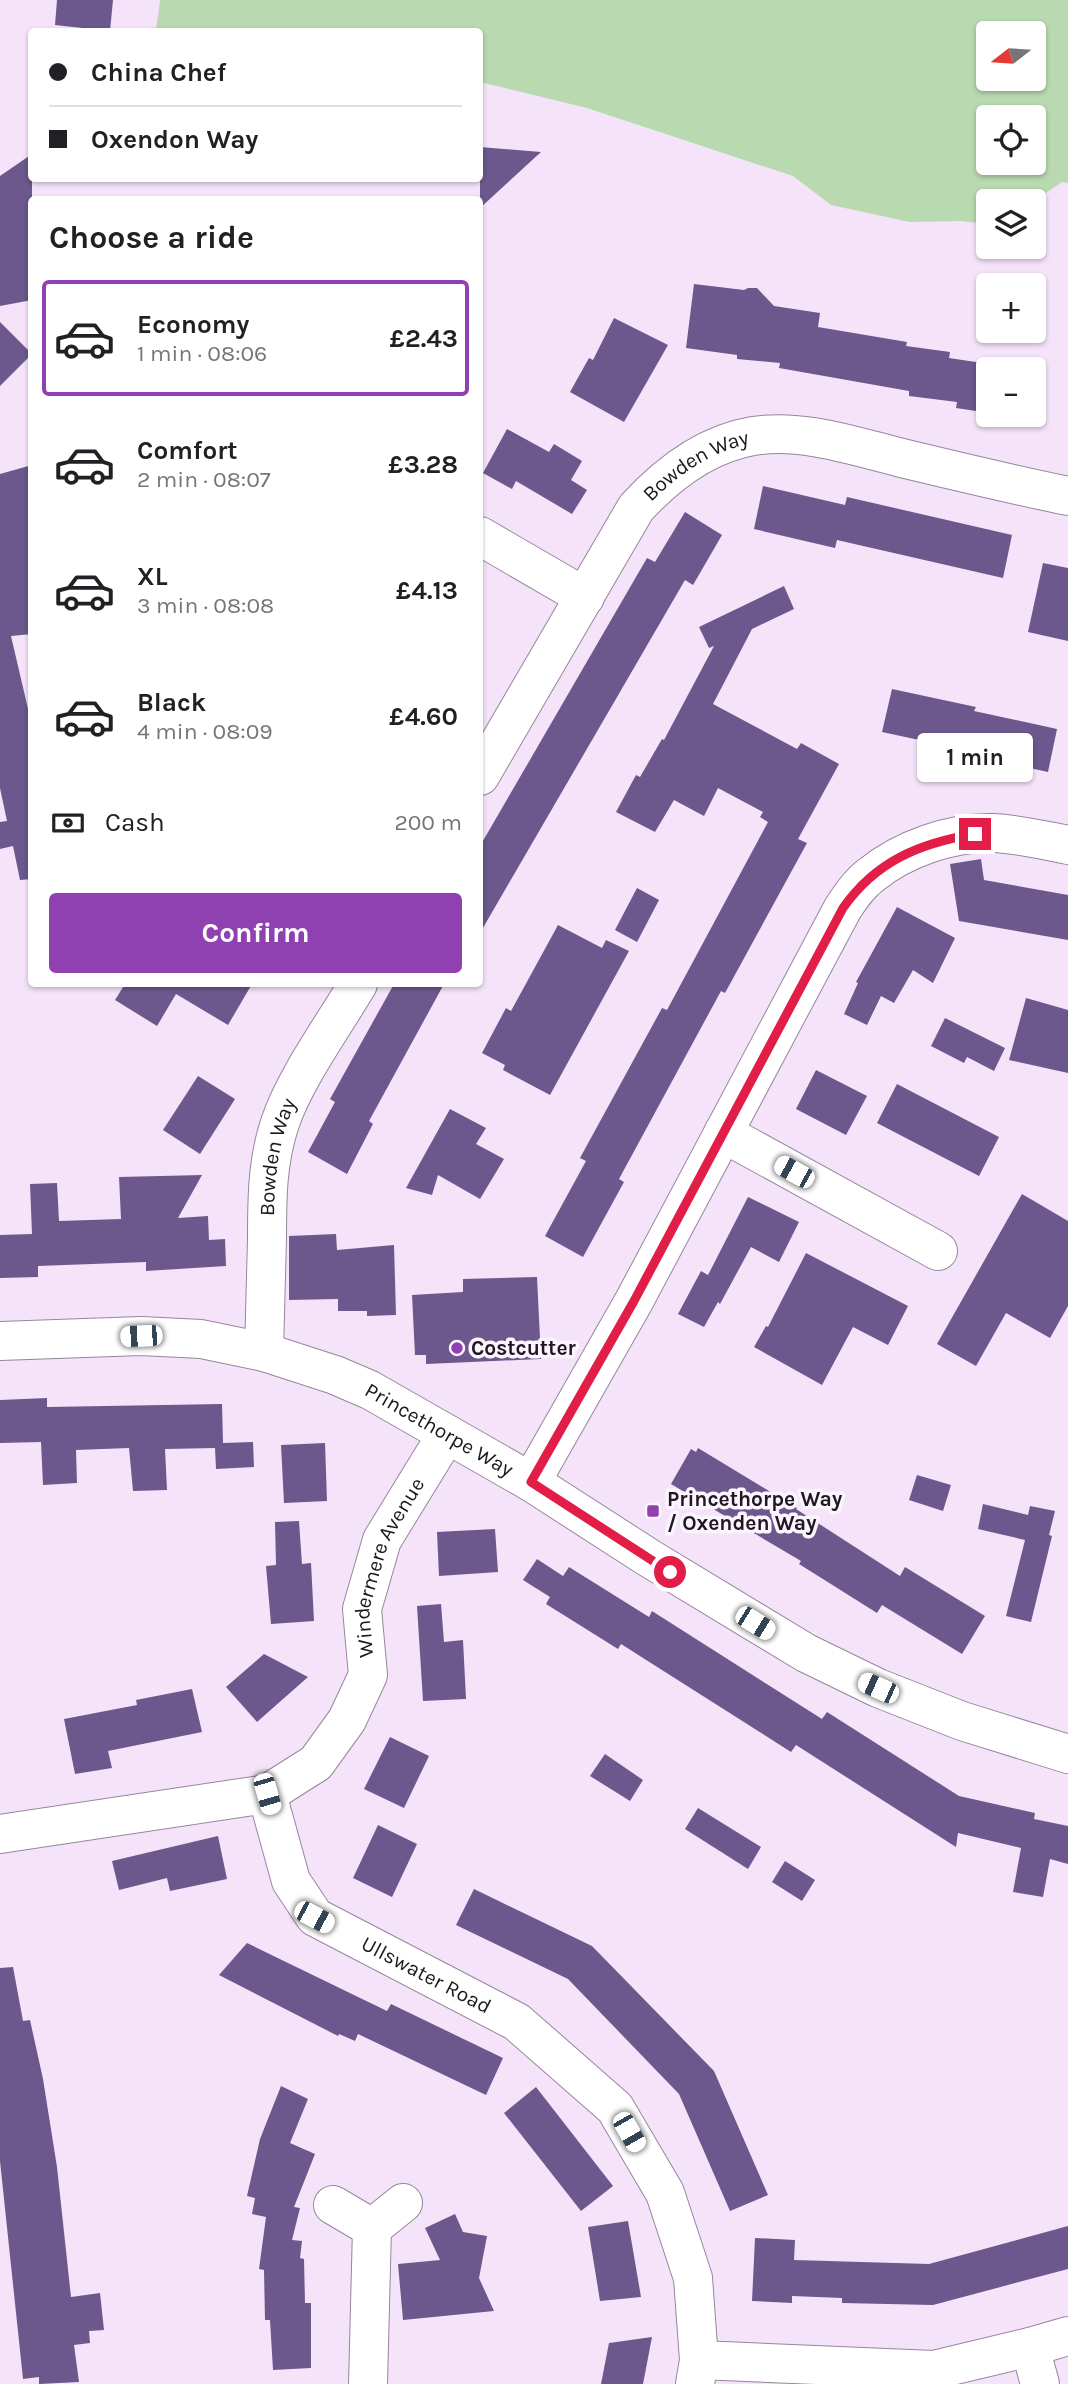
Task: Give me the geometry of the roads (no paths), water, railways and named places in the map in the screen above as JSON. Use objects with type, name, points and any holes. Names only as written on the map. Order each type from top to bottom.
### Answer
[{"type":"street","name":"Bowden Way","points":[[483,771],[636,508],[653,489],[701,454],[753,436],[782,434],[815,437],[1068,496]]},
{"type":"street","points":[[483,538],[585,597]]},
{"type":"street","points":[[531,1482],[634,1301],[843,908],[857,888],[870,875],[894,860],[932,843],[975,834],[1018,836],[1068,845]]},
{"type":"street","name":"Bowden Way","points":[[264,1352],[269,1169],[277,1133],[296,1089],[356,987]]},
{"type":"street","points":[[723,1133],[938,1251]]},
{"type":"street","name":"Princethorpe Way","points":[[0,1341],[170,1337],[233,1344],[335,1375],[370,1390],[531,1482],[649,1559],[777,1637],[839,1670],[962,1721],[1068,1754]]},
{"type":"street","name":"Windermere Avenue","points":[[267,1794],[316,1763],[347,1720],[368,1675],[362,1609],[382,1539],[447,1434]]},
{"type":"street","points":[[0,1834],[267,1794]]},
{"type":"street","name":"Ullswater Road","points":[[267,1794],[291,1881],[314,1917],[517,2022],[615,2108],[665,2193],[694,2278],[697,2372]]},
{"type":"street","points":[[368,2384],[372,2228],[403,2203]]},
{"type":"street","points":[[333,2205],[372,2228]]},
{"type":"street","points":[[697,2372],[934,2370],[1068,2336]]},
{"type":"street","points":[[1030,2347],[1040,2384]]},
{"type":"place","name":"Costcutter","points":[[457,1348]]},
{"type":"place","name":"Princethorpe Way / Oxenden Way","points":[[653,1511]]}]
